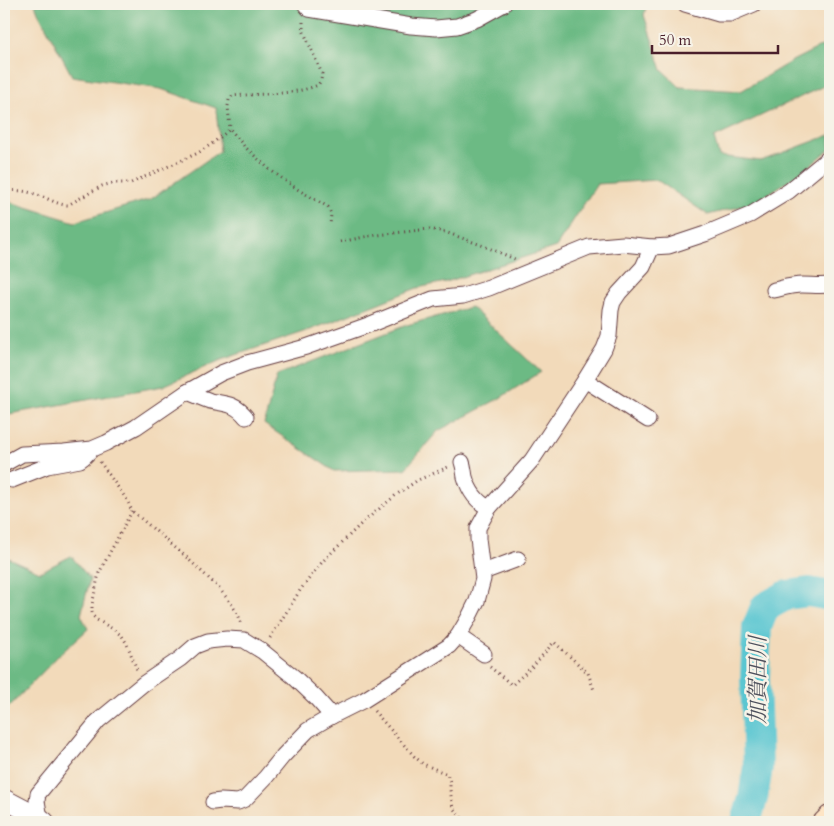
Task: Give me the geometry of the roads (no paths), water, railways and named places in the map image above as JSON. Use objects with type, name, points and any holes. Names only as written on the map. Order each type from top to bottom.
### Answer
[{"type":"main road","points":[[824,822],[830,816]]},
{"type":"street","points":[[307,6],[411,26],[436,28],[457,26],[477,19],[504,4]]},
{"type":"street","points":[[685,4],[719,14],[730,14],[754,4]]},
{"type":"street","points":[[4,464],[22,454],[92,449],[136,427],[187,392],[221,373],[246,363],[306,347],[433,299],[464,296],[489,288],[589,247],[623,244],[652,247],[669,246],[705,234],[743,219],[789,191],[829,161]]},
{"type":"street","points":[[213,802],[238,802],[245,799],[308,730],[364,700],[449,646],[458,636],[477,601],[483,579],[478,528],[489,508],[532,460],[585,380],[604,349],[609,336],[611,310],[619,292],[643,267],[652,247]]},
{"type":"street","points":[[774,290],[791,286],[830,285]]},
{"type":"street","points":[[585,380],[648,420]]},
{"type":"street","points":[[187,392],[210,401],[228,404],[242,412],[246,417]]},
{"type":"street","points":[[12,480],[47,466],[80,460],[92,449]]},
{"type":"street","points":[[462,462],[465,477],[474,497],[482,505],[489,508]]},
{"type":"street","points":[[483,572],[518,559]]},
{"type":"street","points":[[458,636],[483,654]]},
{"type":"street","points":[[39,821],[38,794],[98,721],[195,646],[208,640],[244,640],[262,651],[294,677],[332,716]]},
{"type":"street","points":[[4,799],[39,821]]},
{"type":"waterway","name":"加賀田川","points":[[746,822],[753,798],[758,767],[755,678],[757,627],[765,607],[787,595],[809,592],[830,596]]}]
